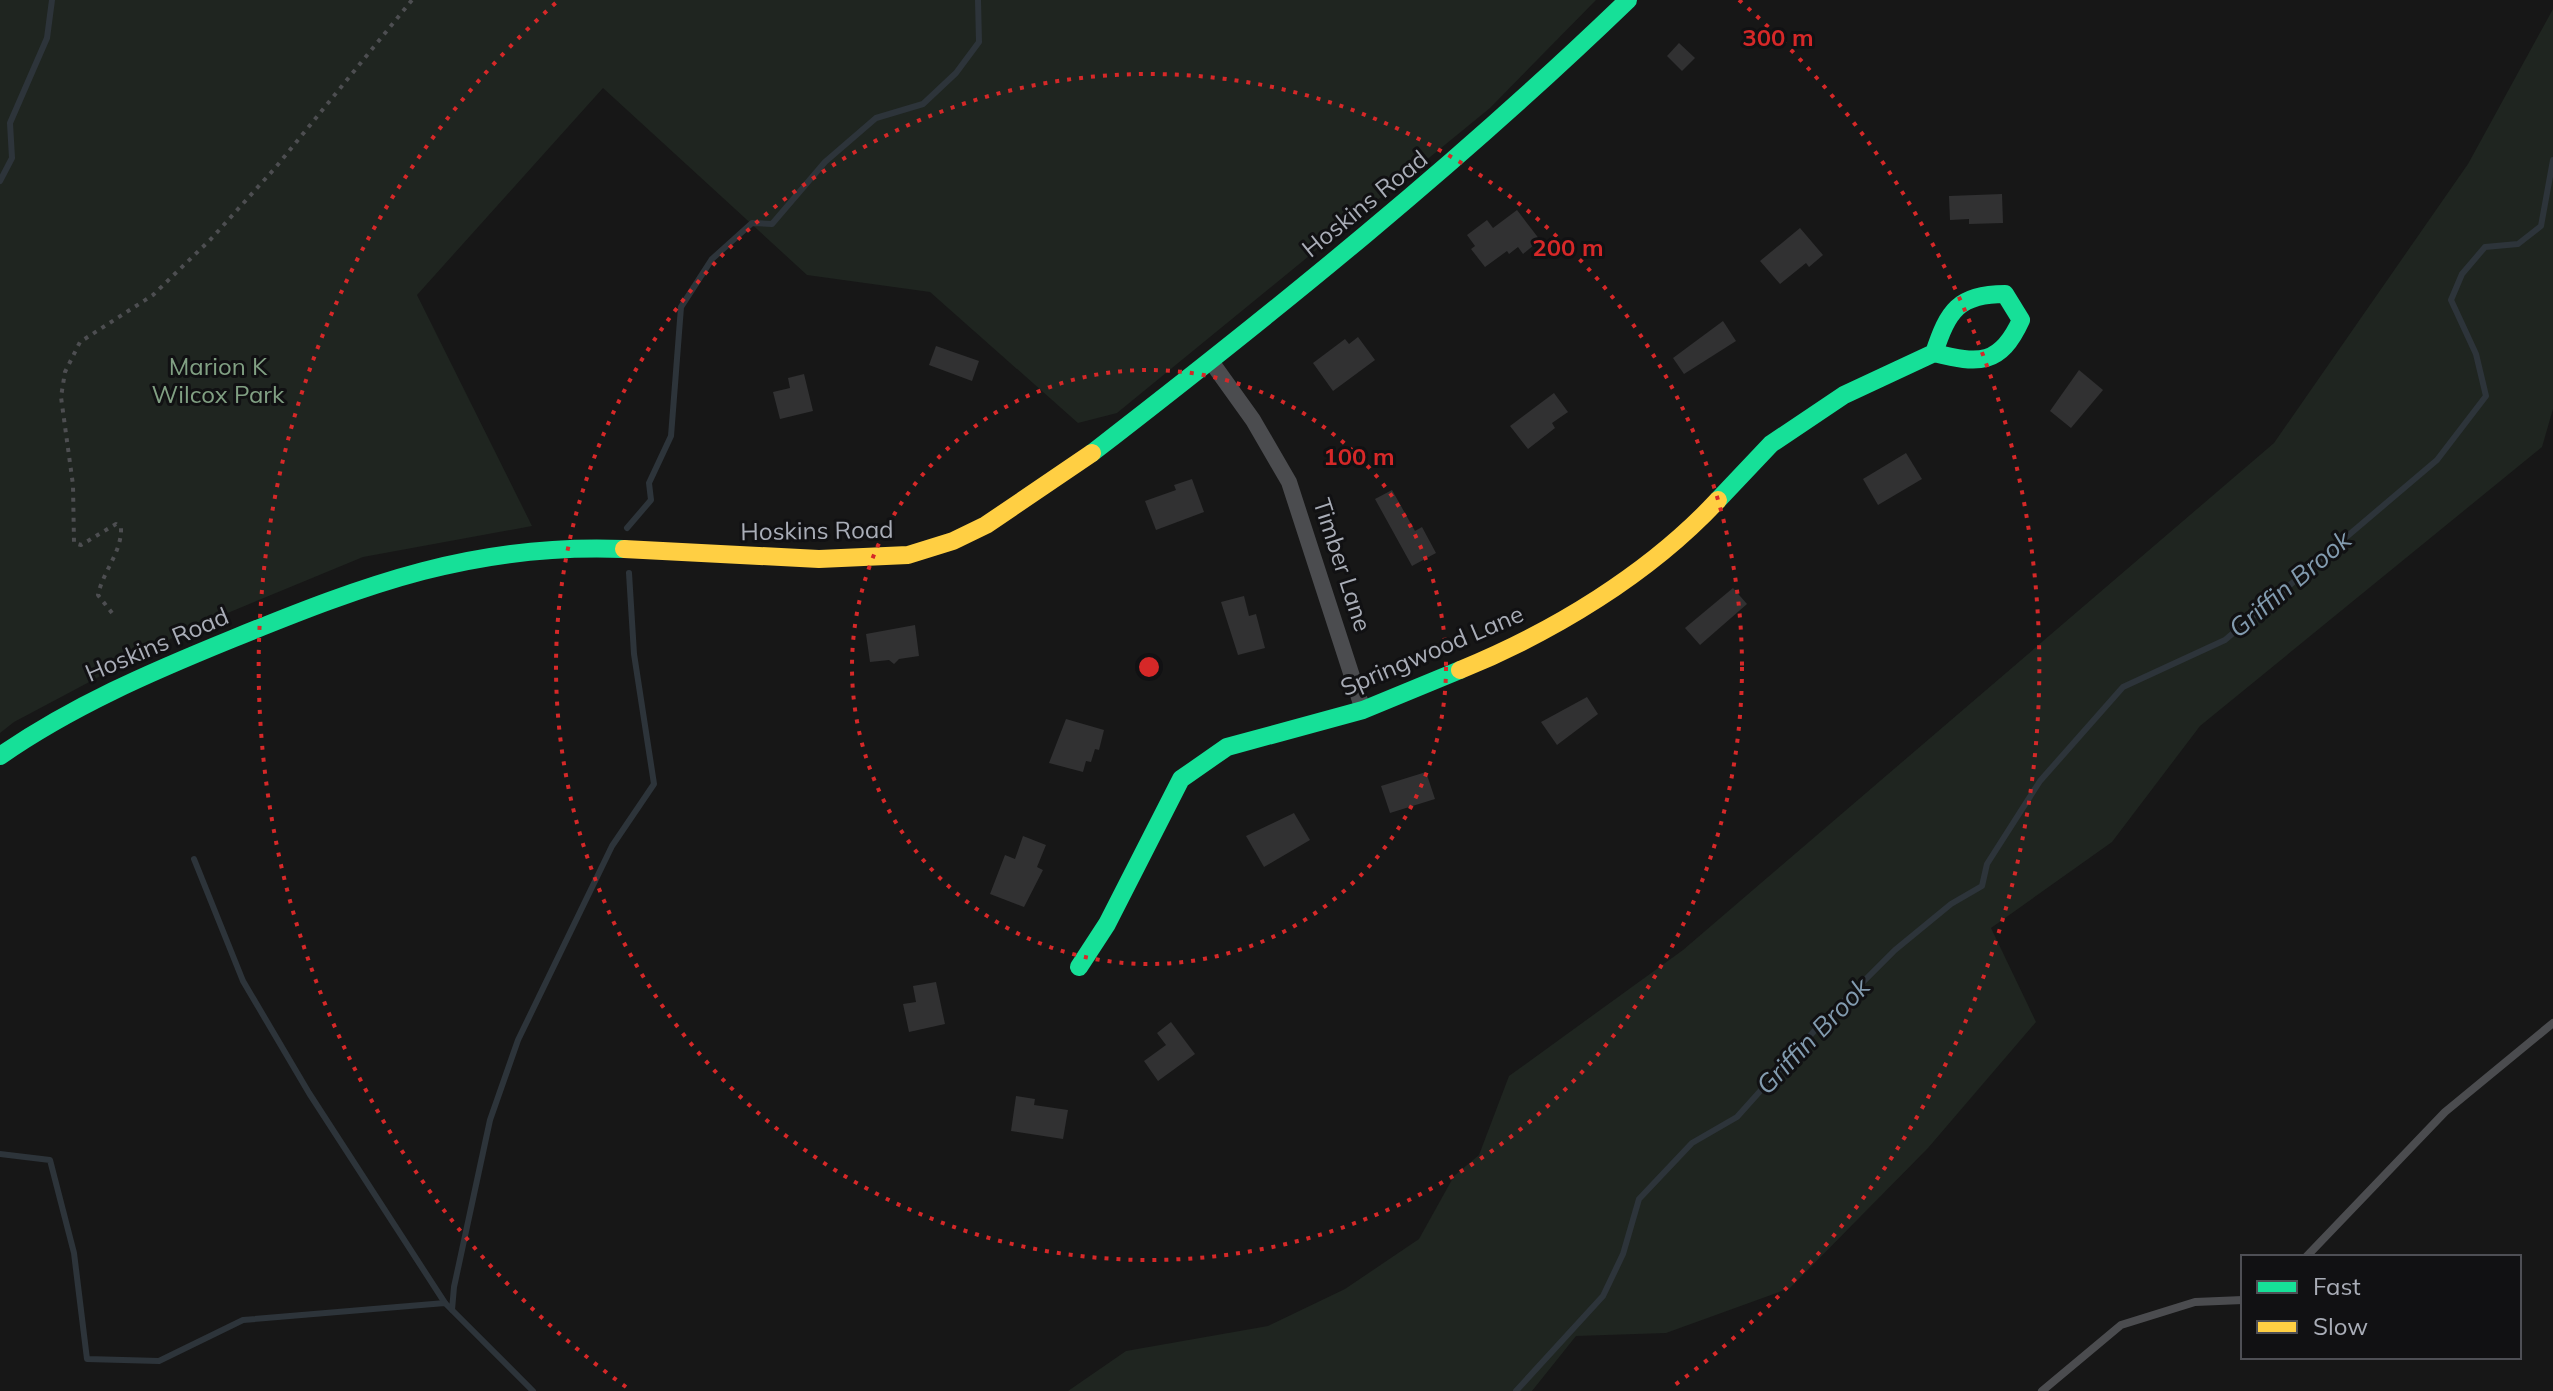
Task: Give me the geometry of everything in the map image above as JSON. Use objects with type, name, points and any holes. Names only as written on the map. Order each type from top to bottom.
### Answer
[{"type":"street","name":"Hoskins Road","points":[[0,756],[74,707],[331,598],[425,565],[505,551],[583,548],[778,559],[877,560],[924,551],[971,531],[1024,500],[1210,360],[1481,140],[1628,0]]},
{"type":"street","points":[[2005,294],[2014,304],[2021,320],[2004,352],[1984,362],[1934,353],[1956,305],[1969,296],[2005,294]]},
{"type":"street","name":"Springwood Lane","points":[[1079,967],[1107,924],[1181,779],[1227,747],[1363,710],[1517,647],[1633,573],[1704,515],[1771,444],[1844,395],[1934,353]]},
{"type":"street","name":"Timber Lane","points":[[1210,360],[1253,420],[1289,482],[1363,710]]},
{"type":"lane","points":[[2308,1255],[2445,1112],[2553,1023]]},
{"type":"lane","points":[[2042,1391],[2121,1325],[2195,1302],[2241,1300]]},
{"type":"path","points":[[112,613],[98,595],[101,582],[119,547],[121,528],[116,524],[81,545],[74,543],[71,529],[73,485],[61,397],[65,372],[80,342],[153,295],[211,239],[276,167],[412,0]]},
{"type":"green space","name":"Marion K Wilcox Park","points":[[0,0],[1596,0],[1490,108],[1117,413],[1078,423],[930,292],[807,275],[603,88],[417,295],[532,526],[363,557],[189,629],[14,722],[0,733]]},
{"type":"green space","points":[[2553,9],[2553,409],[2542,447],[2200,726],[2112,842],[1991,928],[2036,1022],[1928,1148],[1790,1288],[1666,1333],[1576,1336],[1532,1391],[1068,1391],[1126,1351],[1268,1326],[1345,1289],[1419,1239],[1454,1176],[1479,1155],[1509,1076],[1683,950],[2274,443],[2468,164]]},
{"type":"building","points":[[1679,43],[1695,58],[1682,71],[1667,56]]},
{"type":"building","points":[[2002,194],[2003,223],[1969,224],[1969,219],[1950,220],[1949,196]]},
{"type":"building","points":[[1517,210],[1540,240],[1523,254],[1518,247],[1485,267],[1471,249],[1475,246],[1467,235],[1487,220],[1493,228]]},
{"type":"building","points":[[1800,228],[1823,255],[1809,267],[1806,263],[1780,284],[1760,261]]},
{"type":"building","points":[[1723,321],[1736,341],[1684,374],[1673,358]]},
{"type":"building","points":[[1358,337],[1375,360],[1333,391],[1313,363],[1345,339],[1349,344]]},
{"type":"building","points":[[936,346],[979,361],[972,381],[929,365]]},
{"type":"building","points":[[2079,370],[2103,390],[2071,428],[2050,411]]},
{"type":"building","points":[[804,374],[813,411],[780,419],[773,392],[790,388],[788,378]]},
{"type":"building","points":[[1554,393],[1568,412],[1552,423],[1555,428],[1528,449],[1510,426]]},
{"type":"building","points":[[1906,453],[1922,479],[1878,505],[1863,479]]},
{"type":"building","points":[[1192,479],[1204,512],[1156,530],[1145,501],[1176,490],[1174,485]]},
{"type":"building","points":[[1392,490],[1415,531],[1422,527],[1436,553],[1412,566],[1375,499]]},
{"type":"building","points":[[1733,588],[1747,604],[1700,645],[1685,628]]},
{"type":"building","points":[[1244,596],[1249,616],[1256,614],[1265,648],[1238,655],[1221,602]]},
{"type":"building","points":[[915,625],[919,656],[899,659],[894,664],[889,660],[870,662],[866,634]]},
{"type":"building","points":[[1587,697],[1598,714],[1557,745],[1541,722]]},
{"type":"building","points":[[1066,719],[1104,730],[1099,750],[1095,749],[1091,762],[1086,761],[1083,772],[1049,763]]},
{"type":"building","points":[[1426,772],[1435,799],[1390,813],[1381,786]]},
{"type":"building","points":[[1294,813],[1310,840],[1264,867],[1246,836]]},
{"type":"building","points":[[1023,836],[1046,845],[1037,867],[1043,870],[1024,907],[990,894],[1005,855],[1015,859]]},
{"type":"building","points":[[936,982],[945,1024],[909,1032],[903,1004],[916,1002],[913,986]]},
{"type":"building","points":[[1171,1022],[1195,1054],[1158,1081],[1144,1061],[1166,1045],[1157,1033]]},
{"type":"building","points":[[1016,1096],[1035,1099],[1034,1105],[1068,1110],[1063,1139],[1011,1131]]},
{"type":"waterway","points":[[0,181],[12,158],[10,123],[47,38],[52,0]]},
{"type":"waterway","points":[[627,528],[651,500],[649,483],[671,436],[681,307],[712,259],[752,223],[772,224],[825,162],[876,118],[923,104],[956,73],[979,42],[978,0]]},
{"type":"waterway","name":"Griffin Brook","points":[[1516,1391],[1603,1296],[1623,1254],[1639,1199],[1692,1143],[1737,1117],[1816,1029],[1895,950],[1951,904],[1982,886],[1987,864],[2040,781],[2123,687],[2225,640],[2437,460],[2486,396],[2476,354],[2451,300],[2462,274],[2485,247],[2518,244],[2541,226],[2553,160]]},
{"type":"waterway","points":[[533,1391],[452,1310],[454,1287],[490,1120],[518,1040],[612,846],[654,784],[634,654],[629,573]]},
{"type":"waterway","points":[[194,859],[243,981],[309,1093],[445,1303]]},
{"type":"waterway","points":[[0,1154],[50,1160],[74,1253],[87,1359],[159,1361],[243,1320],[445,1303],[452,1310]]},
{"type":"traffic: fast","points":[[1092,453],[1366,234],[1499,119],[1628,0]]},
{"type":"traffic: fast","points":[[1718,500],[1771,444],[1844,395],[1934,353],[1950,316],[1966,302],[1976,297],[2005,294],[2021,320],[2005,346],[1986,358],[1964,359],[1934,353]]},
{"type":"traffic: fast","points":[[0,756],[55,721],[142,677],[281,619],[376,585],[470,560],[570,549],[624,549]]},
{"type":"traffic: fast","points":[[1079,967],[1107,924],[1181,779],[1227,747],[1363,710],[1460,670]]},
{"type":"traffic: slow","points":[[624,549],[819,559],[908,555],[953,541],[986,525],[1092,453]]},
{"type":"traffic: slow","points":[[1460,670],[1530,638],[1598,598],[1662,552],[1718,500]]}]
